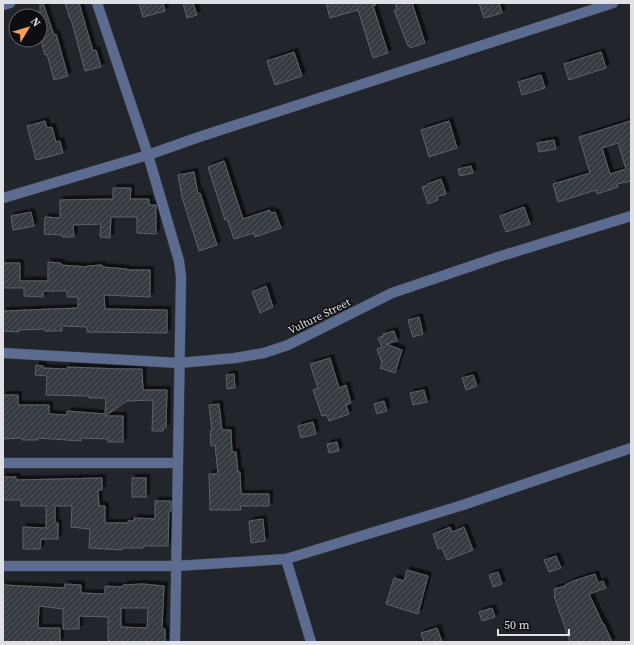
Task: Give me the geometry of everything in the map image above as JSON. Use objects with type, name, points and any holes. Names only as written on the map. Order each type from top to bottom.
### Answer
[{"type":"street","points":[[3,5],[10,3]]},
{"type":"street","points":[[97,3],[148,155],[179,261],[181,277],[175,642]]},
{"type":"street","points":[[3,198],[148,155],[613,3]]},
{"type":"street","name":"Vulture Street","points":[[3,353],[179,363],[235,358],[264,353],[288,345],[392,293],[498,257],[631,216]]},
{"type":"street","points":[[3,566],[176,566],[286,559],[463,505],[631,448]]},
{"type":"street","points":[[3,463],[178,463]]},
{"type":"street","points":[[286,559],[311,642]]},
{"type":"building","points":[[40,3],[43,3],[45,8],[40,8]]},
{"type":"building","points":[[65,3],[79,3],[93,51],[96,50],[101,67],[85,71],[71,19]]},
{"type":"building","points":[[139,3],[163,3],[165,11],[143,17]]},
{"type":"building","points":[[183,3],[193,3],[197,15],[187,18]]},
{"type":"building","points":[[326,3],[375,3],[376,5],[373,6],[388,53],[373,58],[358,10],[330,18]]},
{"type":"building","points":[[395,3],[412,3],[425,43],[410,48],[409,45],[408,46],[394,10],[397,9]]},
{"type":"building","points":[[479,3],[499,3],[502,13],[484,18]]},
{"type":"building","points":[[48,18],[54,35],[56,34],[68,76],[54,80],[47,54],[45,55],[43,48],[48,48]]},
{"type":"building","points":[[294,52],[302,76],[275,85],[267,61]]},
{"type":"building","points":[[601,52],[606,68],[569,80],[564,64]]},
{"type":"building","points":[[541,75],[545,88],[522,95],[518,82]]},
{"type":"building","points":[[45,121],[47,128],[52,127],[56,142],[60,141],[63,153],[36,160],[27,126]]},
{"type":"building","points":[[449,121],[457,148],[429,157],[421,130]]},
{"type":"building","points":[[630,121],[631,181],[617,184],[618,187],[597,194],[596,190],[558,202],[553,184],[590,173],[579,137]],"holes":[[[618,143],[626,169],[610,174],[602,148]]]},
{"type":"building","points":[[554,140],[556,149],[539,152],[537,143]]},
{"type":"building","points":[[224,161],[243,219],[270,210],[271,213],[275,212],[281,228],[255,237],[254,233],[234,239],[227,219],[225,220],[208,167]]},
{"type":"building","points":[[471,166],[473,173],[460,176],[458,169]]},
{"type":"building","points":[[194,172],[198,194],[200,193],[217,245],[199,251],[182,197],[178,175]]},
{"type":"building","points":[[441,179],[446,194],[437,197],[438,200],[428,204],[422,187]]},
{"type":"building","points":[[113,188],[131,188],[130,199],[149,199],[149,205],[156,205],[156,234],[137,233],[137,217],[111,217],[110,238],[100,237],[101,224],[73,225],[74,237],[44,234],[45,217],[60,218],[60,200],[113,199]]},
{"type":"building","points":[[524,207],[530,224],[506,232],[500,216]]},
{"type":"building","points":[[31,212],[34,226],[13,230],[11,216]]},
{"type":"building","points":[[48,262],[61,263],[61,265],[87,267],[102,265],[102,267],[127,270],[150,270],[150,297],[104,295],[105,309],[167,310],[167,333],[87,332],[87,327],[62,326],[62,331],[45,331],[45,329],[19,330],[19,332],[3,331],[3,311],[78,308],[78,297],[67,297],[67,291],[43,291],[43,297],[24,296],[24,288],[3,288],[3,263],[20,263],[20,281],[48,281]]},
{"type":"building","points":[[266,286],[273,307],[260,313],[252,292]]},
{"type":"building","points":[[419,317],[423,334],[413,337],[408,320]]},
{"type":"building","points":[[394,331],[397,341],[386,344],[402,350],[395,373],[380,368],[382,363],[377,349],[382,347],[378,338],[383,336],[383,334]]},
{"type":"building","points":[[330,358],[339,388],[346,385],[351,403],[346,405],[349,414],[329,421],[327,415],[322,416],[313,390],[318,388],[310,364]]},
{"type":"building","points":[[36,365],[43,366],[43,368],[67,369],[67,367],[142,369],[143,390],[167,390],[166,428],[163,428],[163,431],[152,431],[153,400],[127,401],[105,416],[123,416],[123,442],[108,442],[108,439],[81,438],[81,441],[38,438],[38,440],[22,440],[22,438],[3,439],[3,395],[18,395],[18,405],[49,405],[49,414],[67,415],[67,411],[105,414],[106,398],[46,395],[47,376],[35,375]]},
{"type":"building","points":[[234,374],[235,388],[227,389],[226,375]]},
{"type":"building","points":[[473,375],[477,386],[466,390],[462,378]]},
{"type":"building","points":[[424,390],[427,402],[413,405],[410,393]]},
{"type":"building","points":[[384,401],[387,411],[377,414],[374,404]]},
{"type":"building","points":[[219,404],[222,430],[231,430],[232,452],[236,452],[238,472],[240,472],[241,494],[269,494],[269,506],[240,506],[241,510],[210,510],[209,474],[218,474],[215,445],[211,446],[210,431],[212,431],[209,405]]},
{"type":"building","points":[[313,422],[316,434],[301,438],[298,426]]},
{"type":"building","points":[[337,442],[339,451],[329,453],[327,444]]},
{"type":"building","points":[[3,477],[16,477],[16,480],[102,478],[102,490],[98,490],[99,506],[105,506],[105,523],[128,523],[128,521],[134,521],[134,518],[155,519],[155,501],[171,501],[171,511],[169,512],[168,546],[143,546],[143,548],[122,548],[122,550],[89,548],[90,529],[71,527],[72,506],[55,506],[55,523],[58,523],[58,539],[41,539],[40,549],[23,549],[23,527],[46,528],[46,506],[21,506],[21,500],[3,500]]},
{"type":"building","points":[[132,478],[146,478],[146,497],[132,497]]},
{"type":"building","points":[[263,519],[265,541],[251,543],[249,521]]},
{"type":"building","points":[[450,527],[452,532],[464,527],[473,550],[447,560],[442,548],[438,549],[433,534]]},
{"type":"building","points":[[556,556],[561,568],[549,572],[544,560]]},
{"type":"building","points":[[407,570],[428,576],[418,614],[386,604],[394,578],[404,581]]},
{"type":"building","points":[[498,572],[502,584],[493,587],[489,575]]},
{"type":"building","points":[[595,574],[598,583],[603,581],[606,588],[589,594],[612,642],[570,642],[554,596],[554,589]]},
{"type":"building","points":[[65,584],[81,585],[81,593],[105,594],[105,586],[123,587],[123,585],[143,584],[164,586],[162,629],[165,629],[165,642],[108,642],[108,617],[79,616],[79,629],[63,629],[63,609],[39,606],[38,628],[60,628],[60,642],[3,642],[3,585],[64,588]],"holes":[[[121,608],[148,608],[147,628],[121,627]]]},
{"type":"building","points":[[492,608],[495,617],[482,621],[479,612]]},
{"type":"building","points":[[437,628],[442,642],[424,642],[421,633]]}]
